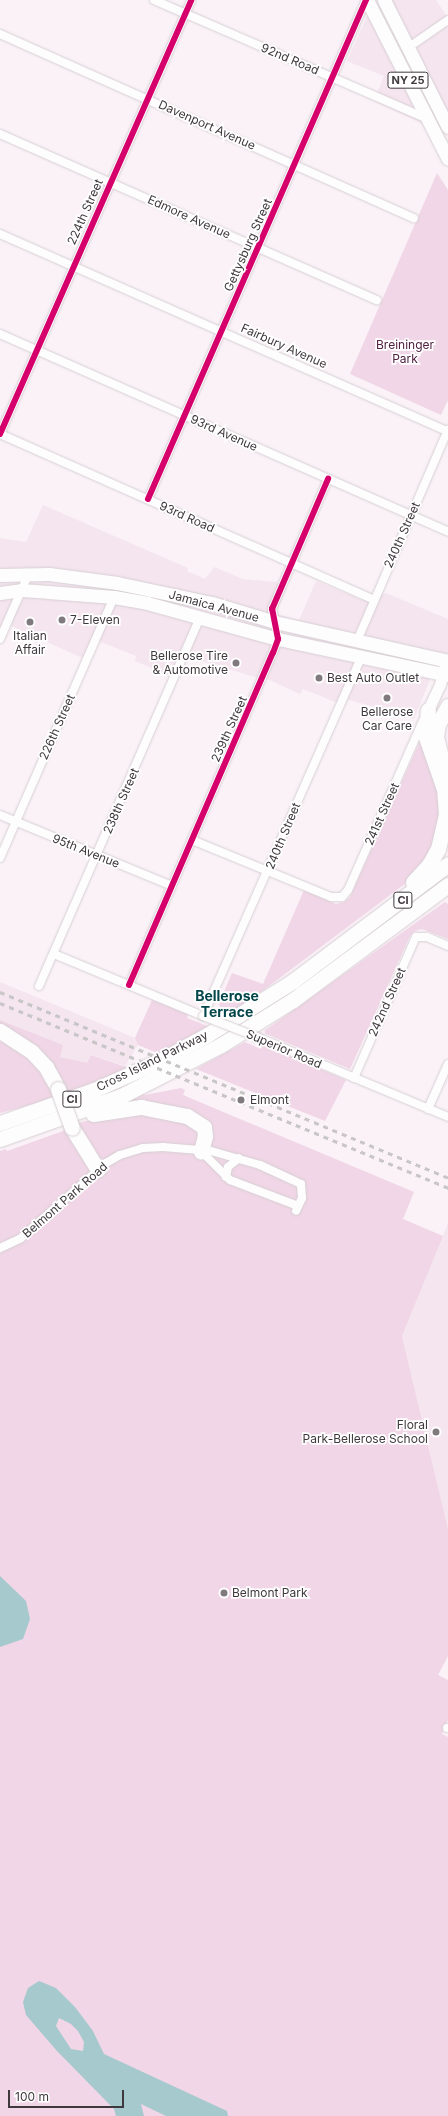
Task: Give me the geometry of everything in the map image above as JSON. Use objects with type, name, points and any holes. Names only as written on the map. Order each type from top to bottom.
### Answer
[{"type":"highway","points":[[448,706],[438,724],[436,737],[441,757],[448,768]]},
{"type":"highway","points":[[357,934],[423,872],[441,841],[446,815],[445,797],[428,746],[426,729],[428,710]]},
{"type":"highway","name":"Cross Island Parkway","points":[[0,1123],[94,1090],[186,1047],[255,1006],[357,934],[448,864]]},
{"type":"highway","name":"Cross Island Parkway","points":[[0,1139],[42,1126],[73,1120],[141,1087],[221,1045],[293,1000],[448,886]]},
{"type":"highway","points":[[385,933],[448,897]]},
{"type":"highway","points":[[0,1031],[32,1052],[46,1066],[98,1170]]},
{"type":"highway","points":[[73,1120],[141,1107],[176,1113],[194,1119],[204,1127],[205,1136],[201,1151]]},
{"type":"highway","points":[[0,1149],[16,1143],[42,1126]]},
{"type":"main road","name":"NY 25","points":[[367,0],[448,160]]},
{"type":"main road","name":"NY 25","points":[[384,0],[448,127]]},
{"type":"main road","name":"Jamaica Avenue","points":[[0,576],[29,573],[117,583],[212,603],[275,622],[357,641],[447,659]]},
{"type":"main road","name":"Jamaica Avenue","points":[[0,593],[21,590],[114,597],[201,616],[278,639],[445,674]]},
{"type":"street","name":"92nd Road","points":[[154,0],[426,118]]},
{"type":"street","name":"224th Street","points":[[0,434],[191,0]]},
{"type":"street","name":"Gettysburg Street","points":[[148,499],[367,0]]},
{"type":"street","points":[[409,47],[448,20]]},
{"type":"street","name":"Davenport Avenue","points":[[0,34],[296,164],[414,218]]},
{"type":"street","name":"Edmore Avenue","points":[[0,134],[377,300]]},
{"type":"street","name":"Fairbury Avenue","points":[[0,234],[448,430]]},
{"type":"street","name":"93rd Avenue","points":[[0,334],[448,532]]},
{"type":"street","name":"240th Street","points":[[357,641],[448,430]]},
{"type":"street","name":"93rd Road","points":[[0,434],[374,599]]},
{"type":"street","points":[[278,639],[272,609],[328,479]]},
{"type":"street","points":[[0,638],[29,573]]},
{"type":"street","name":"226th Street","points":[[0,858],[114,597]]},
{"type":"street","name":"238th Street","points":[[39,986],[201,616]]},
{"type":"street","name":"239th Street","points":[[129,985],[278,639]]},
{"type":"street","name":"240th Street","points":[[204,1016],[362,656]]},
{"type":"street","name":"241st Street","points":[[268,871],[331,897],[342,897],[348,890],[445,674],[447,659]]},
{"type":"street","name":"95th Avenue","points":[[0,815],[172,886]]},
{"type":"street","points":[[192,840],[268,871]]},
{"type":"street","name":"242nd Street","points":[[354,1078],[412,945],[419,936],[427,937],[448,946]]},
{"type":"street","name":"Superior Road","points":[[54,954],[448,1117]]},
{"type":"street","points":[[428,1109],[448,1064]]},
{"type":"street","name":"Belmont Park Road","points":[[0,1248],[21,1238],[98,1170],[120,1155],[144,1148],[168,1147],[201,1151],[239,1158],[298,1182],[303,1191],[297,1208],[226,1177],[201,1151]]},
{"type":"street","points":[[226,1177],[228,1166],[239,1158]]},
{"type":"shaded area","points":[[390,0],[436,0],[448,18],[444,21],[448,28],[448,116]]},
{"type":"shaded area","points":[[369,12],[425,125],[374,101],[384,76],[347,61]]},
{"type":"shaded area","points":[[43,505],[188,568],[187,571],[205,579],[214,567],[243,579],[275,582],[287,587],[276,614],[299,620],[316,581],[362,600],[386,593],[448,619],[448,654],[441,652],[414,719],[343,698],[340,704],[303,689],[300,694],[263,677],[262,679],[185,656],[175,678],[135,661],[136,656],[96,640],[87,660],[7,624],[0,639],[0,538],[26,542]]},
{"type":"shaded area","points":[[0,982],[135,1038],[138,1045],[125,1066],[92,1055],[87,1064],[60,1057],[62,1045],[0,1020]]},
{"type":"shaded area","name":"Floral Park-Bellerose School","points":[[448,1223],[448,1529],[402,1336]]},
{"type":"green space","name":"Breininger Park","points":[[437,173],[448,190],[448,400],[441,415],[350,374]]},
{"type":"green space","points":[[422,737],[437,786],[442,816],[435,849],[418,874],[229,1016],[221,1011],[219,1003],[232,973],[263,984],[304,890],[336,904],[344,902],[350,897]]},
{"type":"green space","points":[[445,902],[448,904],[448,939],[422,929],[415,931],[410,936],[350,1069],[264,1033],[266,1032],[264,1031]]},
{"type":"green space","points":[[152,1000],[188,1014],[187,1018],[210,1027],[160,1054],[138,1045],[135,1038]]},
{"type":"green space","points":[[0,1020],[63,1045],[60,1057],[87,1063],[91,1055],[129,1068],[56,1098],[0,1113],[0,1037],[15,1044],[66,1090],[60,1077],[0,1027]]},
{"type":"green space","points":[[245,1042],[261,1049],[263,1045],[346,1080],[325,1121],[196,1069]]},
{"type":"green space","name":"Belmont Park","points":[[181,1088],[185,1090],[183,1095],[414,1192],[403,1219],[443,1236],[402,1336],[448,1529],[448,1656],[438,1675],[448,1680],[448,1720],[442,1734],[448,1737],[448,2116],[0,2116],[0,1151],[6,1149],[7,1151],[77,1126],[77,1123],[99,1118],[119,1104],[143,1093],[145,1095]]},
{"type":"water","points":[[0,1576],[26,1601],[30,1619],[23,1639],[0,1647]]},
{"type":"water","points":[[39,1981],[56,1988],[75,2007],[93,2031],[104,2054],[227,2111],[228,2116],[166,2116],[141,2104],[144,2116],[116,2116],[114,2109],[57,2051],[26,2015],[23,2002],[28,1988]],"holes":[[[59,2018],[71,2024],[78,2031],[84,2042],[83,2051],[71,2049],[56,2026]]]},
{"type":"railway","points":[[0,992],[448,1178]]},
{"type":"railway","points":[[0,1003],[448,1188]]},
{"type":"cycle path","points":[[0,434],[191,0]]},
{"type":"cycle path","points":[[148,499],[366,0]]},
{"type":"cycle path","points":[[129,985],[273,653],[278,639],[272,609],[328,479]]},
{"type":"place","name":"7-Eleven","points":[[62,620]]},
{"type":"place","name":"Italian Affair","points":[[30,622]]},
{"type":"place","name":"Bellerose Tire & Automotive","points":[[236,663]]},
{"type":"place","name":"Best Auto Outlet","points":[[319,678]]},
{"type":"place","name":"Bellerose Car Care","points":[[387,698]]},
{"type":"place","name":"Elmont","points":[[241,1100]]},
{"type":"place","name":"Floral Park-Bellerose School","points":[[436,1432]]},
{"type":"place","name":"Belmont Park","points":[[224,1593]]},
{"type":"district","name":"Bellerose Terrace","points":[[227,1004]]}]
